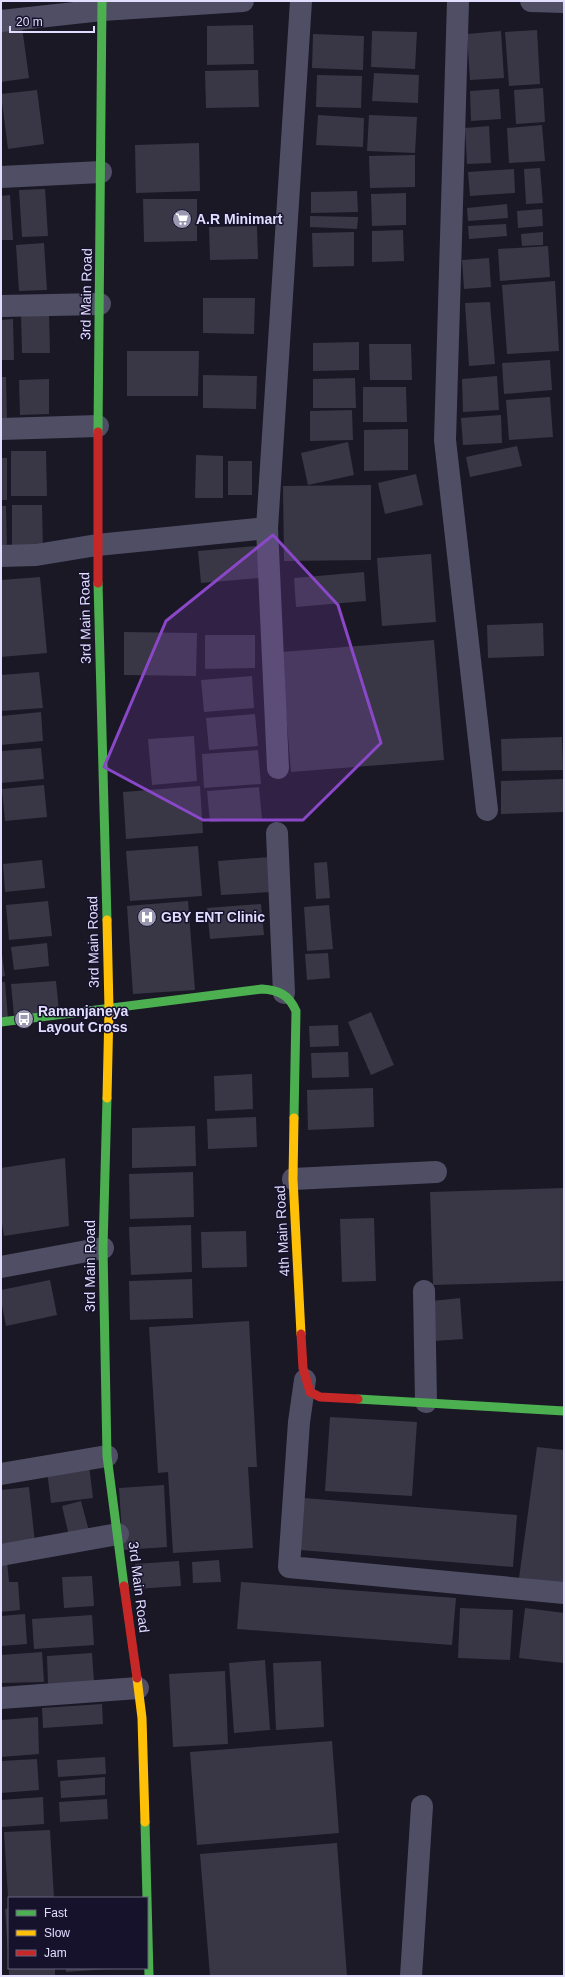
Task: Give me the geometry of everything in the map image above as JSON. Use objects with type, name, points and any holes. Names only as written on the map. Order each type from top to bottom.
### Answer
[{"type":"street","points":[[1,21],[102,6],[242,1]]},
{"type":"street","points":[[278,768],[267,528],[301,1]]},
{"type":"street","points":[[458,1],[445,440],[487,810]]},
{"type":"street","points":[[531,1],[564,2]]},
{"type":"street","name":"3rd Main Road","points":[[102,6],[97,545],[109,1009],[103,1248],[108,1456],[142,1718],[148,1897]]},
{"type":"street","points":[[1,177],[101,172]]},
{"type":"street","points":[[1,306],[100,304]]},
{"type":"street","points":[[1,429],[98,426]]},
{"type":"street","points":[[1,556],[36,555],[97,545],[267,528]]},
{"type":"street","points":[[1,1022],[262,989],[284,993],[278,833]]},
{"type":"street","name":"4th Main Road","points":[[284,993],[294,1004],[297,1022],[293,1180],[302,1368],[310,1392],[320,1397],[564,1411]]},
{"type":"street","points":[[293,1180],[436,1172]]},
{"type":"street","points":[[1,1267],[103,1248]]},
{"type":"street","points":[[424,1291],[426,1402]]},
{"type":"street","points":[[305,1380],[299,1422],[289,1567],[564,1593]]},
{"type":"street","points":[[1,1474],[108,1456]]},
{"type":"street","points":[[1,1554],[118,1534]]},
{"type":"street","points":[[1,1698],[138,1688]]},
{"type":"street","points":[[412,1976],[422,1806]]},
{"type":"street","name":"3rd Main Road","points":[[148,1912],[150,1976]]},
{"type":"highlighted area","points":[[273,535],[338,605],[381,743],[303,820],[203,820],[104,767],[166,621]]},
{"type":"building","points":[[253,25],[254,64],[207,65],[207,26]]},
{"type":"building","points":[[22,27],[29,78],[1,82],[1,30]]},
{"type":"building","points":[[537,30],[540,84],[509,86],[505,32]]},
{"type":"building","points":[[372,31],[417,32],[415,69],[371,67]]},
{"type":"building","points":[[501,31],[504,78],[470,80],[467,34]]},
{"type":"building","points":[[313,34],[364,36],[363,70],[312,68]]},
{"type":"building","points":[[258,70],[259,107],[206,108],[205,71]]},
{"type":"building","points":[[374,73],[419,75],[418,103],[372,101]]},
{"type":"building","points":[[317,75],[362,76],[361,108],[316,107]]},
{"type":"building","points":[[543,88],[545,122],[516,124],[514,90]]},
{"type":"building","points":[[499,89],[501,119],[471,121],[470,91]]},
{"type":"building","points":[[37,90],[44,144],[8,149],[1,94]]},
{"type":"building","points":[[318,115],[364,118],[363,147],[316,145]]},
{"type":"building","points":[[369,115],[417,117],[415,153],[367,151]]},
{"type":"building","points":[[542,125],[545,161],[509,163],[507,128]]},
{"type":"building","points":[[489,126],[491,163],[467,164],[465,128]]},
{"type":"building","points":[[199,143],[200,191],[136,193],[135,145]]},
{"type":"building","points":[[415,155],[415,187],[370,188],[369,156]]},
{"type":"building","points":[[540,168],[543,203],[526,204],[524,169]]},
{"type":"building","points":[[514,169],[515,193],[470,196],[468,172]]},
{"type":"building","points":[[45,189],[48,236],[22,237],[19,190]]},
{"type":"building","points":[[357,191],[358,212],[311,213],[311,192]]},
{"type":"building","points":[[406,193],[406,225],[372,226],[371,194]]},
{"type":"building","points":[[10,195],[13,240],[1,240],[1,196]]},
{"type":"building","points":[[143,199],[197,199],[197,241],[144,242]]},
{"type":"building","points":[[507,204],[508,218],[468,221],[467,208]]},
{"type":"building","points":[[542,209],[543,226],[518,228],[517,211]]},
{"type":"building","points":[[310,216],[358,217],[357,229],[310,227]]},
{"type":"building","points":[[506,224],[507,236],[469,239],[468,226]]},
{"type":"building","points":[[257,226],[258,259],[210,260],[209,227]]},
{"type":"building","points":[[403,230],[404,261],[372,262],[372,231]]},
{"type":"building","points":[[354,232],[354,266],[313,267],[312,233]]},
{"type":"building","points":[[543,232],[543,245],[522,246],[521,234]]},
{"type":"building","points":[[44,243],[47,290],[19,291],[16,245]]},
{"type":"building","points":[[548,246],[550,277],[500,281],[498,249]]},
{"type":"building","points":[[489,258],[491,287],[464,289],[462,260]]},
{"type":"building","points":[[555,281],[559,351],[507,354],[502,285]]},
{"type":"building","points":[[203,298],[255,298],[254,334],[203,333]]},
{"type":"building","points":[[490,302],[495,364],[469,366],[465,303]]},
{"type":"building","points":[[21,314],[49,314],[50,353],[22,353]]},
{"type":"building","points":[[13,319],[14,360],[1,360],[1,320]]},
{"type":"building","points":[[359,342],[359,370],[313,371],[313,343]]},
{"type":"building","points":[[369,344],[411,344],[412,380],[370,380]]},
{"type":"building","points":[[127,351],[199,351],[198,396],[127,396]]},
{"type":"building","points":[[550,360],[552,390],[504,394],[502,363]]},
{"type":"building","points":[[203,375],[257,376],[256,409],[203,408]]},
{"type":"building","points":[[497,376],[499,410],[463,412],[462,379]]},
{"type":"building","points":[[1,377],[6,377],[7,419],[1,419]]},
{"type":"building","points":[[355,378],[356,408],[313,408],[313,379]]},
{"type":"building","points":[[49,379],[49,414],[20,415],[19,380]]},
{"type":"building","points":[[363,387],[406,387],[407,422],[363,422]]},
{"type":"building","points":[[550,397],[553,437],[509,440],[506,400]]},
{"type":"building","points":[[352,410],[353,440],[310,441],[310,411]]},
{"type":"building","points":[[501,415],[502,443],[463,445],[461,418]]},
{"type":"building","points":[[408,429],[408,470],[364,471],[364,430]]},
{"type":"building","points":[[348,442],[354,475],[308,485],[301,453]]},
{"type":"building","points":[[517,446],[522,466],[470,477],[466,457]]},
{"type":"building","points":[[11,451],[46,451],[47,496],[11,496]]},
{"type":"building","points":[[196,455],[223,456],[223,498],[195,498]]},
{"type":"building","points":[[1,458],[7,458],[7,500],[1,500]]},
{"type":"building","points":[[228,461],[252,461],[252,495],[228,495]]},
{"type":"building","points":[[416,474],[423,505],[385,514],[378,483]]},
{"type":"building","points":[[371,485],[371,560],[284,561],[283,486]]},
{"type":"building","points":[[12,505],[42,505],[43,550],[12,550]]},
{"type":"building","points":[[1,506],[6,506],[7,548],[1,548]]},
{"type":"building","points":[[257,546],[260,578],[201,583],[198,551]]},
{"type":"building","points":[[431,554],[436,622],[382,626],[377,558]]},
{"type":"building","points":[[364,572],[366,601],[296,607],[294,578]]},
{"type":"building","points":[[40,577],[47,653],[1,657],[1,580]]},
{"type":"building","points":[[543,623],[544,656],[488,658],[487,625]]},
{"type":"building","points":[[124,632],[197,633],[196,676],[124,675]]},
{"type":"building","points":[[205,635],[255,635],[255,668],[205,669]]},
{"type":"building","points":[[434,640],[444,760],[291,772],[281,652]]},
{"type":"building","points":[[39,672],[43,708],[1,711],[1,675]]},
{"type":"building","points":[[252,676],[254,708],[204,712],[201,680]]},
{"type":"building","points":[[41,712],[43,741],[1,745],[1,716]]},
{"type":"building","points":[[255,714],[258,746],[209,750],[206,718]]},
{"type":"building","points":[[194,736],[197,781],[152,785],[148,739]]},
{"type":"building","points":[[562,737],[563,770],[502,771],[501,739]]},
{"type":"building","points":[[41,748],[44,779],[1,783],[1,751]]},
{"type":"building","points":[[258,750],[261,784],[204,788],[202,754]]},
{"type":"building","points":[[563,779],[564,812],[501,814],[501,781]]},
{"type":"building","points":[[44,785],[47,817],[5,821],[2,789]]},
{"type":"building","points":[[200,786],[203,833],[126,839],[123,792]]},
{"type":"building","points":[[259,787],[262,819],[210,822],[207,791]]},
{"type":"building","points":[[198,846],[202,896],[130,901],[126,851]]},
{"type":"building","points":[[269,857],[271,892],[221,895],[218,861]]},
{"type":"building","points":[[42,860],[45,888],[5,892],[3,864]]},
{"type":"building","points":[[327,862],[330,898],[316,899],[314,863]]},
{"type":"building","points":[[48,901],[52,936],[9,940],[6,905]]},
{"type":"building","points":[[188,901],[195,990],[133,994],[127,906]]},
{"type":"building","points":[[261,904],[264,935],[210,939],[207,908]]},
{"type":"building","points":[[329,905],[333,949],[307,951],[304,907]]},
{"type":"building","points":[[47,943],[49,966],[14,970],[11,947]]},
{"type":"building","points":[[1,948],[5,976],[1,977]]},
{"type":"building","points":[[328,953],[330,978],[307,980],[305,954]]},
{"type":"building","points":[[56,981],[59,1012],[14,1016],[11,984]]},
{"type":"building","points":[[1,982],[5,982],[8,1019],[1,1020]]},
{"type":"building","points":[[371,1012],[394,1065],[371,1075],[348,1022]]},
{"type":"building","points":[[338,1025],[339,1046],[310,1047],[309,1026]]},
{"type":"building","points":[[348,1052],[349,1077],[312,1078],[311,1053]]},
{"type":"building","points":[[252,1074],[253,1109],[215,1111],[214,1076]]},
{"type":"building","points":[[373,1088],[374,1127],[308,1130],[307,1090]]},
{"type":"building","points":[[256,1117],[257,1147],[208,1149],[207,1119]]},
{"type":"building","points":[[195,1126],[196,1166],[132,1168],[132,1128]]},
{"type":"building","points":[[65,1158],[69,1226],[4,1236],[1,1217],[1,1168]]},
{"type":"building","points":[[193,1172],[194,1217],[130,1219],[129,1174]]},
{"type":"building","points":[[564,1188],[564,1281],[433,1285],[430,1192]]},
{"type":"building","points":[[374,1218],[376,1281],[342,1282],[340,1219]]},
{"type":"building","points":[[191,1225],[192,1272],[131,1275],[129,1227]]},
{"type":"building","points":[[246,1231],[247,1267],[202,1268],[201,1232]]},
{"type":"building","points":[[192,1279],[193,1318],[130,1320],[129,1281]]},
{"type":"building","points":[[50,1280],[57,1315],[6,1326],[1,1300],[1,1290]]},
{"type":"building","points":[[460,1298],[463,1339],[434,1341],[432,1301]]},
{"type":"building","points":[[249,1321],[257,1467],[248,1467],[253,1548],[173,1553],[168,1472],[158,1473],[149,1327]]},
{"type":"building","points":[[330,1417],[417,1422],[412,1496],[325,1491]]},
{"type":"building","points":[[537,1447],[564,1450],[564,1583],[519,1578]]},
{"type":"building","points":[[89,1465],[93,1498],[51,1503],[47,1471]]},
{"type":"building","points":[[164,1485],[167,1547],[123,1550],[119,1488]]},
{"type":"building","points":[[29,1487],[35,1543],[1,1547],[1,1490]]},
{"type":"building","points":[[304,1498],[517,1515],[513,1567],[300,1550]]},
{"type":"building","points":[[81,1501],[90,1535],[70,1540],[62,1506]]},
{"type":"building","points":[[219,1560],[221,1582],[193,1583],[192,1562]]},
{"type":"building","points":[[7,1561],[9,1582],[18,1582],[20,1610],[1,1612],[1,1562]]},
{"type":"building","points":[[179,1561],[181,1586],[136,1589],[135,1564]]},
{"type":"building","points":[[92,1576],[94,1606],[64,1608],[62,1577]]},
{"type":"building","points":[[241,1582],[456,1598],[452,1645],[237,1629]]},
{"type":"building","points":[[460,1608],[513,1610],[510,1660],[458,1658]]},
{"type":"building","points":[[525,1608],[564,1613],[564,1663],[519,1658]]},
{"type":"building","points":[[25,1614],[27,1644],[1,1646],[1,1616]]},
{"type":"building","points":[[92,1615],[94,1645],[34,1649],[32,1619]]},
{"type":"building","points":[[42,1652],[44,1682],[1,1683],[1,1655]]},
{"type":"building","points":[[92,1653],[94,1681],[48,1684],[47,1656]]},
{"type":"building","points":[[265,1660],[270,1730],[234,1733],[229,1663]]},
{"type":"building","points":[[321,1661],[324,1727],[276,1730],[273,1663]]},
{"type":"building","points":[[225,1671],[228,1744],[173,1747],[169,1674]]},
{"type":"building","points":[[102,1704],[103,1724],[43,1728],[42,1708]]},
{"type":"building","points":[[38,1717],[39,1754],[1,1757],[1,1720]]},
{"type":"building","points":[[332,1741],[339,1833],[197,1845],[190,1752]]},
{"type":"building","points":[[105,1757],[106,1774],[58,1777],[57,1760]]},
{"type":"building","points":[[37,1759],[39,1790],[1,1793],[1,1761]]},
{"type":"building","points":[[105,1777],[105,1795],[61,1798],[60,1781]]},
{"type":"building","points":[[43,1797],[44,1824],[1,1827],[1,1800]]},
{"type":"building","points":[[107,1799],[108,1819],[60,1822],[59,1802]]},
{"type":"building","points":[[50,1830],[54,1897],[8,1898],[4,1832]]},
{"type":"building","points":[[337,1843],[347,1976],[210,1976],[200,1854]]},
{"type":"building","points":[[8,1908],[8,1952],[5,1909]]},
{"type":"building","points":[[9,1969],[55,1969],[55,1976],[9,1976]]},
{"type":"building","points":[[66,1969],[109,1969],[66,1972]]},
{"type":"traffic: fast","points":[[98,432],[102,1]]},
{"type":"traffic: fast","points":[[98,583],[107,920]]},
{"type":"traffic: fast","points":[[1,1022],[262,989],[278,992],[287,997],[296,1011],[294,1118]]},
{"type":"traffic: fast","points":[[107,1098],[103,1248],[107,1456],[124,1586]]},
{"type":"traffic: fast","points":[[358,1399],[564,1411]]},
{"type":"traffic: fast","points":[[145,1822],[147,1897]]},
{"type":"traffic: fast","points":[[148,1938],[149,1976]]},
{"type":"traffic: slow","points":[[107,920],[109,1009],[107,1098]]},
{"type":"traffic: slow","points":[[294,1118],[293,1179],[301,1334]]},
{"type":"traffic: slow","points":[[137,1678],[142,1718],[145,1822]]},
{"type":"traffic: jam","points":[[98,432],[98,583]]},
{"type":"traffic: jam","points":[[301,1334],[303,1368],[310,1392],[320,1397],[358,1399]]},
{"type":"traffic: jam","points":[[124,1586],[137,1678]]},
{"type":"place","name":"A.R Minimart","points":[[182,219]]},
{"type":"place","name":"GBY ENT Clinic","points":[[147,917]]},
{"type":"place","name":"Ramanjaneya Layout Cross","points":[[24,1019]]}]
